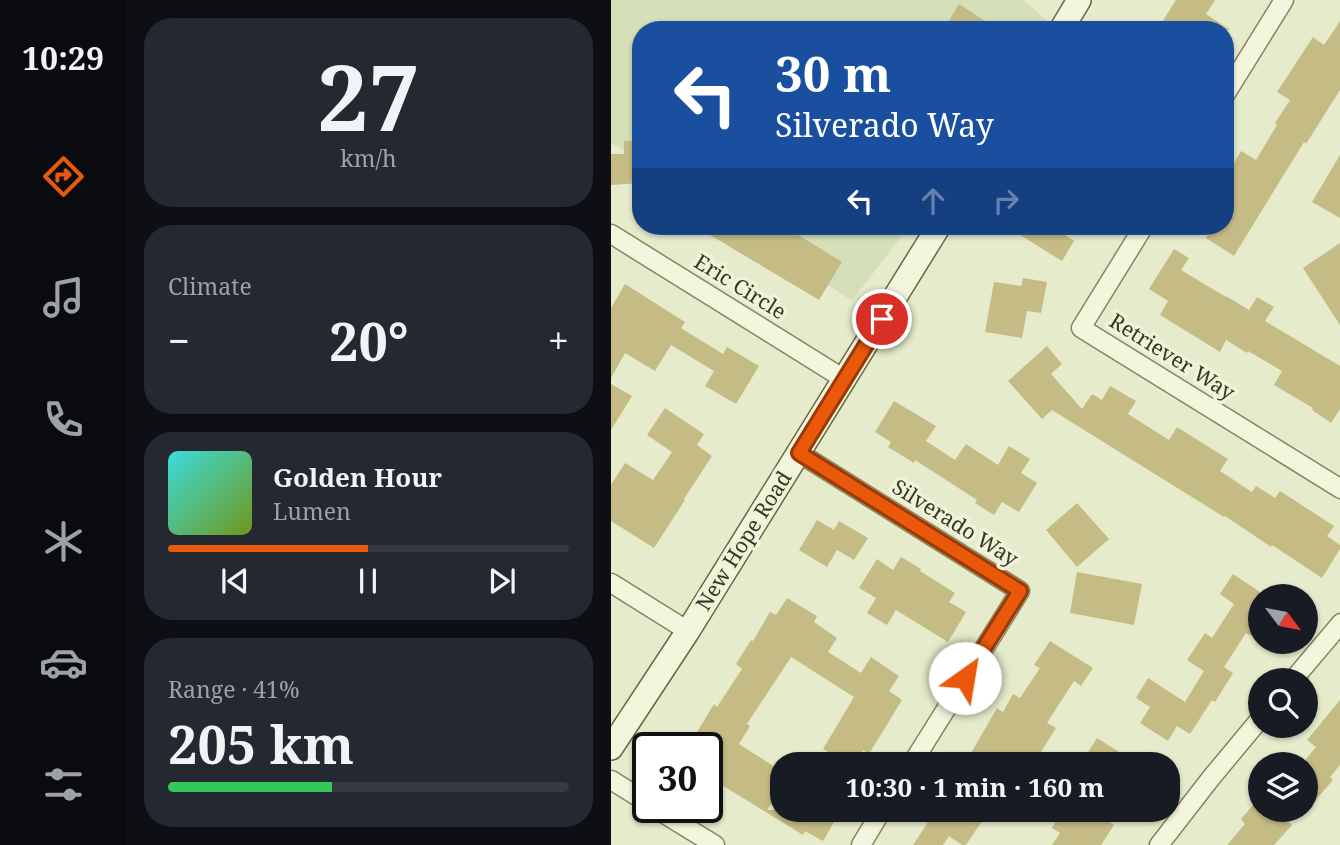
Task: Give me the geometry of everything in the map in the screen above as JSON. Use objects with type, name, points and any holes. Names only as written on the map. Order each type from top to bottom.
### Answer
[{"type":"main road","points":[[1066,21],[1079,0]]},
{"type":"main road","name":"New Hope Road","points":[[611,748],[688,631],[933,235]]},
{"type":"street","points":[[1234,81],[1284,0]]},
{"type":"street","name":"Eric Circle","points":[[611,234],[844,379]]},
{"type":"street","name":"Retriever Way","points":[[1138,235],[1081,328],[1340,489]]},
{"type":"street","name":"Silverado Way","points":[[799,453],[1020,591],[919,752]]},
{"type":"street","points":[[611,583],[688,631]]},
{"type":"street","points":[[1303,668],[1340,623]]},
{"type":"street","points":[[1160,845],[1248,733]]},
{"type":"street","points":[[611,780],[632,793]]},
{"type":"street","points":[[861,845],[875,822]]},
{"type":"street","points":[[679,823],[715,845]]},
{"type":"green space","points":[[611,0],[1023,0],[1048,21],[632,21],[632,156],[611,143]]},
{"type":"green space","points":[[752,235],[902,235],[852,301]]},
{"type":"building","points":[[1176,0],[1215,0],[1206,14],[1216,21],[1163,21]]},
{"type":"building","points":[[959,4],[985,21],[949,21]]},
{"type":"building","points":[[1340,21],[1340,90],[1306,144],[1304,142],[1234,256],[1206,238],[1208,235],[1234,235],[1234,163],[1241,151],[1256,160],[1290,100],[1277,92],[1313,37],[1324,45]]},
{"type":"building","points":[[624,141],[632,141],[632,184],[611,185],[611,154],[624,154]]},
{"type":"building","points":[[1340,155],[1340,218],[1312,202]]},
{"type":"building","points":[[710,235],[798,235],[842,262],[819,300]]},
{"type":"building","points":[[1020,235],[1065,235],[1074,241],[1062,261]]},
{"type":"building","points":[[1340,243],[1340,325],[1303,268]]},
{"type":"building","points":[[1174,249],[1189,258],[1181,270],[1249,310],[1257,297],[1274,307],[1265,321],[1340,366],[1340,409],[1331,423],[1312,410],[1313,408],[1274,385],[1282,371],[1226,340],[1220,352],[1160,315],[1168,301],[1149,289]]},
{"type":"building","points":[[1023,278],[1047,282],[1041,313],[1027,311],[1022,338],[985,332],[994,282],[1021,286]]},
{"type":"building","points":[[625,284],[685,322],[681,328],[723,354],[727,347],[759,366],[736,404],[705,386],[714,371],[671,345],[655,371],[625,353],[611,378],[611,308]]},
{"type":"building","points":[[1047,346],[1062,364],[1051,374],[1082,409],[1092,394],[1102,400],[1110,386],[1136,401],[1128,414],[1169,440],[1177,427],[1228,459],[1220,471],[1252,492],[1256,486],[1275,498],[1280,491],[1334,526],[1327,536],[1340,545],[1340,549],[1322,578],[1052,410],[1042,419],[1008,381]]},
{"type":"building","points":[[611,384],[632,396],[611,430]]},
{"type":"building","points":[[894,401],[936,426],[926,441],[955,460],[966,444],[998,465],[1009,446],[1030,459],[1021,473],[1037,483],[1019,512],[1002,502],[994,515],[975,503],[977,500],[915,460],[914,463],[888,447],[891,442],[875,432]]},
{"type":"building","points":[[665,408],[704,434],[697,445],[712,456],[654,548],[611,521],[611,485],[625,463],[653,480],[672,452],[647,435]]},
{"type":"building","points":[[1077,503],[1109,539],[1077,567],[1046,530]]},
{"type":"building","points":[[817,520],[834,530],[839,521],[868,538],[854,560],[837,550],[827,567],[799,550]]},
{"type":"building","points":[[901,557],[955,593],[949,602],[966,612],[948,642],[896,610],[887,625],[867,613],[876,598],[859,588],[877,559],[893,570]]},
{"type":"building","points":[[1077,572],[1142,584],[1134,625],[1070,613]]},
{"type":"building","points":[[1233,574],[1248,584],[1248,634],[1246,633],[1224,667],[1233,673],[1215,702],[1212,700],[1190,734],[1177,726],[1168,741],[1140,723],[1150,707],[1136,698],[1148,678],[1185,702],[1204,671],[1187,660],[1205,633],[1212,638],[1234,604],[1220,594]]},
{"type":"building","points":[[787,598],[817,616],[814,622],[837,638],[828,652],[861,673],[871,657],[899,676],[889,691],[902,700],[870,752],[828,752],[823,749],[854,697],[791,657],[747,724],[750,726],[739,744],[770,764],[770,806],[767,810],[770,810],[770,815],[723,786],[723,732],[697,732],[714,704],[717,707],[742,669],[736,664],[751,640],[753,641],[770,612],[776,615]]},
{"type":"building","points":[[1050,641],[1093,668],[1081,686],[1074,681],[1047,723],[1056,728],[1041,752],[972,752],[997,708],[1003,712],[1013,694],[1020,698],[1040,668],[1034,665]]},
{"type":"building","points":[[1340,700],[1340,765],[1330,777],[1333,780],[1318,797],[1318,752],[1312,752],[1316,747],[1307,740],[1318,738],[1318,727]]},
{"type":"building","points":[[1097,738],[1119,752],[1088,752]]},
{"type":"building","points":[[1248,811],[1248,822],[1289,822],[1292,825],[1274,845],[1227,845],[1245,824],[1241,819]]},
{"type":"building","points":[[782,822],[834,822],[823,841],[805,831],[803,835]]},
{"type":"building","points":[[928,822],[981,822],[966,845],[949,836],[943,845],[913,845]]},
{"type":"building","points":[[1056,822],[1109,822],[1114,825],[1101,845],[1052,845],[1060,833],[1052,828]]},
{"type":"route","points":[[882,319],[799,453],[1020,591],[965,678]]}]
